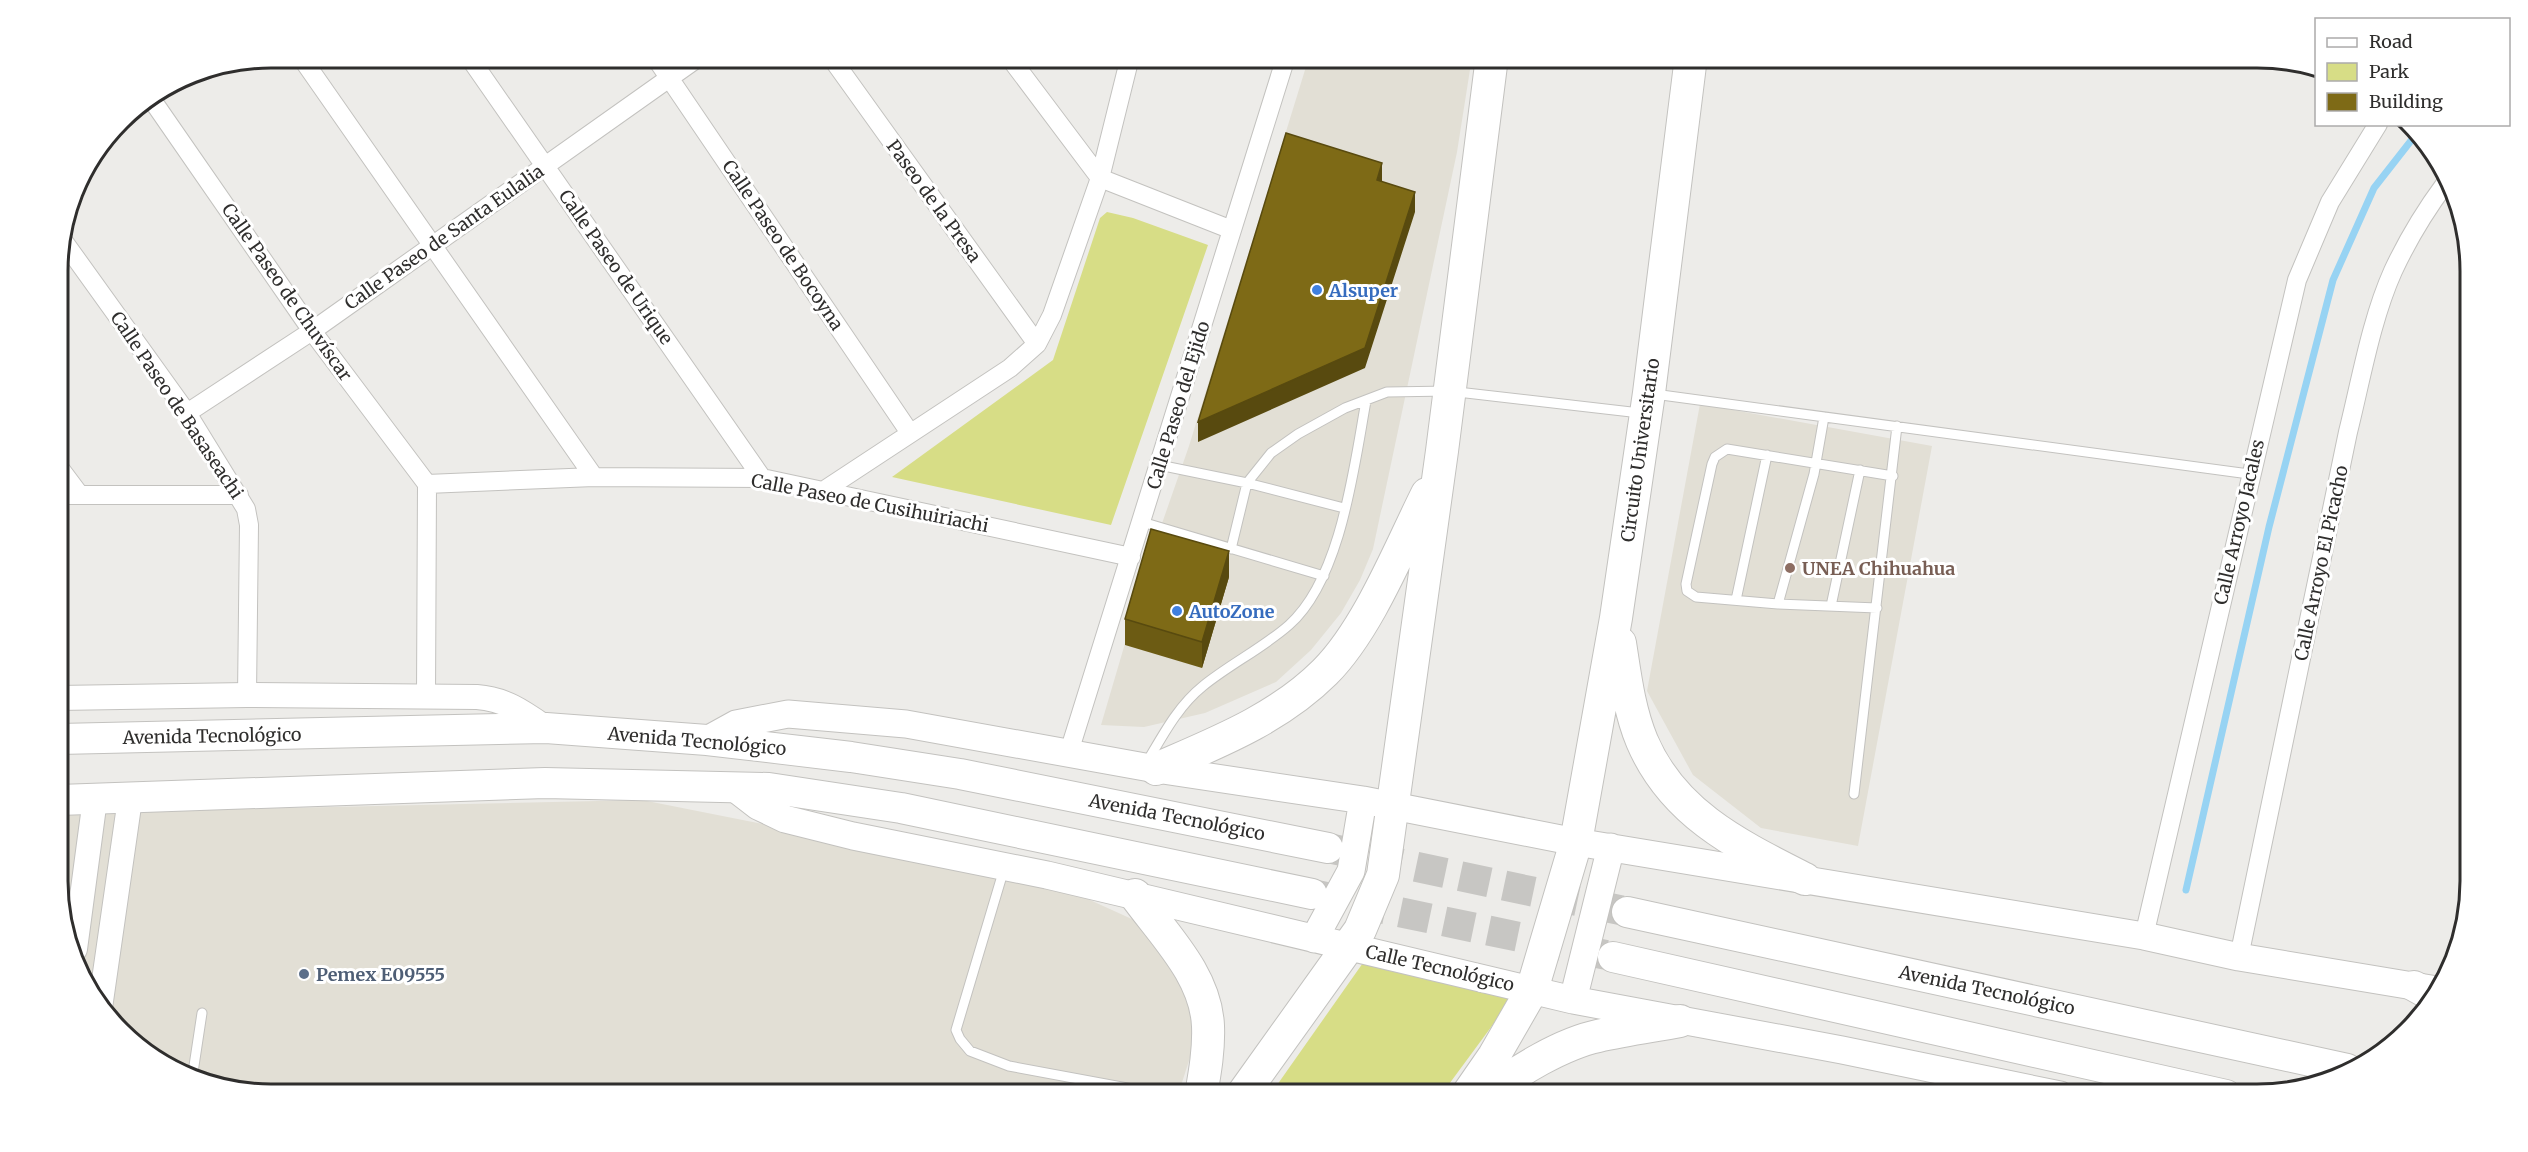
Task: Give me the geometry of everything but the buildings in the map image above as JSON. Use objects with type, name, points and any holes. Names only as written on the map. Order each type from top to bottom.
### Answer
[{"type":"highway","points":[[1250,1084],[1360,930],[1383,875],[1491,68]]},
{"type":"highway","name":"Circuito Universitario","points":[[1475,1084],[1494,1056],[1532,990],[1576,842],[1616,618],[1647,404],[1690,68]]},
{"type":"highway","points":[[1150,768],[1241,732],[1288,704],[1326,671],[1359,628],[1438,471]]},
{"type":"highway","points":[[1616,618],[1630,699],[1642,740],[1660,774],[1688,808],[1733,842],[1805,879]]},
{"type":"highway","points":[[1135,895],[1185,961],[1201,996],[1208,1023],[1203,1084]]},
{"type":"highway","points":[[1500,1084],[1547,1056],[1596,1036],[1680,1021]]},
{"type":"main road","points":[[707,740],[736,724],[788,714],[906,724],[1150,768],[1363,800],[1576,842],[2144,936],[2240,957],[2428,991]]},
{"type":"main road","name":"Avenida Tecnológico","points":[[68,739],[546,728],[707,740],[851,757],[960,774],[1328,848]]},
{"type":"main road","points":[[68,800],[545,783],[769,788],[901,808],[1312,894]]},
{"type":"main road","name":"Calle Tecnológico","points":[[735,789],[758,806],[784,819],[853,836],[1135,895],[1573,1000],[1842,1050],[2007,1084]]},
{"type":"main road","points":[[1314,939],[1351,871],[1363,800]]},
{"type":"main road","points":[[1573,1000],[1611,847]]},
{"type":"main road","name":"Avenida Tecnológico","points":[[1627,912],[2339,1067]]},
{"type":"main road","points":[[1613,957],[2177,1084]]},
{"type":"street","points":[[309,68],[594,477]]},
{"type":"street","name":"Calle Paseo de Urique","points":[[477,68],[762,478]]},
{"type":"street","name":"Calle Paseo de Bocoyna","points":[[663,68],[910,433]]},
{"type":"street","name":"Calle Paseo de Santa Eulalia","points":[[186,413],[312,331],[683,68]]},
{"type":"street","name":"Paseo de la Presa","points":[[839,68],[1037,344]]},
{"type":"street","points":[[1016,68],[1100,178],[1232,230]]},
{"type":"street","points":[[823,490],[1011,368],[1037,344],[1052,315],[1100,178],[1127,68]]},
{"type":"street","name":"Calle Paseo del Ejido","points":[[1069,752],[1283,68]]},
{"type":"street","name":"Calle Paseo de Chuvíscar","points":[[155,105],[312,331],[427,484]]},
{"type":"street","name":"Calle Arroyo Jacales","points":[[2144,936],[2249,474],[2297,280],[2330,201],[2377,126]]},
{"type":"street","name":"Calle Arroyo El Picacho","points":[[2240,957],[2348,432],[2368,349],[2393,272],[2426,211],[2442,188]]},
{"type":"street","name":"Calle Paseo de Basaseachi","points":[[69,249],[186,413],[239,495],[249,525],[247,694]]},
{"type":"street","name":"Calle Paseo de Cusihuiriachi","points":[[427,484],[594,477],[762,478],[1131,557]]},
{"type":"street","points":[[68,480],[78,494]]},
{"type":"street","points":[[426,696],[427,484]]},
{"type":"street","points":[[68,494],[239,495]]},
{"type":"street","points":[[68,698],[247,694],[494,699],[512,705],[546,728]]},
{"type":"street","points":[[76,940],[95,799]]},
{"type":"street","points":[[102,993],[130,799]]},
{"type":"lane","points":[[1231,549],[1247,483],[1271,453],[1298,434],[1345,408],[1387,392],[1449,391],[1824,417],[2249,474]]},
{"type":"lane","points":[[1150,768],[1185,704],[1203,686],[1290,624],[1324,576],[1344,508],[1366,400]]},
{"type":"lane","points":[[1778,604],[1817,463],[1824,417]]},
{"type":"lane","points":[[1854,794],[1893,476],[1897,426]]},
{"type":"lane","points":[[1877,608],[1778,604],[1696,597],[1686,588],[1715,457],[1727,449],[1893,476]]},
{"type":"lane","points":[[1736,600],[1767,456]]},
{"type":"lane","points":[[1160,465],[1247,483],[1344,508]]},
{"type":"lane","points":[[1831,606],[1860,470]]},
{"type":"lane","points":[[1142,522],[1324,576]]},
{"type":"lane","points":[[1005,867],[957,1030],[960,1039],[970,1051],[1009,1066],[1106,1084]]},
{"type":"lane","points":[[193,1069],[202,1013]]},
{"type":"shaded area","points":[[1306,68],[1470,68],[1457,152],[1373,549],[1360,580],[1341,613],[1311,650],[1276,682],[1205,713],[1144,727],[1101,725],[1151,555],[1189,446]]},
{"type":"shaded area","name":"UNEA Chihuahua","points":[[1700,404],[1932,446],[1858,846],[1761,828],[1693,775],[1647,691]]},
{"type":"shaded area","points":[[642,800],[1046,880],[1156,930],[1201,1023],[1182,1084],[258,1084],[231,1081],[193,1069],[147,1042],[127,1025],[95,983],[74,934],[69,908],[68,813]]},
{"type":"green space","points":[[1107,212],[1133,218],[1208,245],[1111,525],[892,477],[1053,360],[1100,218]]},
{"type":"green space","points":[[1365,960],[1514,996],[1449,1084],[1278,1084]]},
{"type":"waterway","points":[[2186,890],[2269,527],[2333,280],[2374,188],[2412,140]]},
{"type":"tunnel","points":[[1328,848],[1624,911]]},
{"type":"tunnel","points":[[1312,894],[1611,956]]},
{"type":"place","name":"Alsuper","points":[[1317,290]]},
{"type":"place","name":"UNEA Chihuahua","points":[[1790,568]]},
{"type":"place","name":"AutoZone","points":[[1177,611]]},
{"type":"place","name":"Pemex E09555","points":[[304,974]]}]
